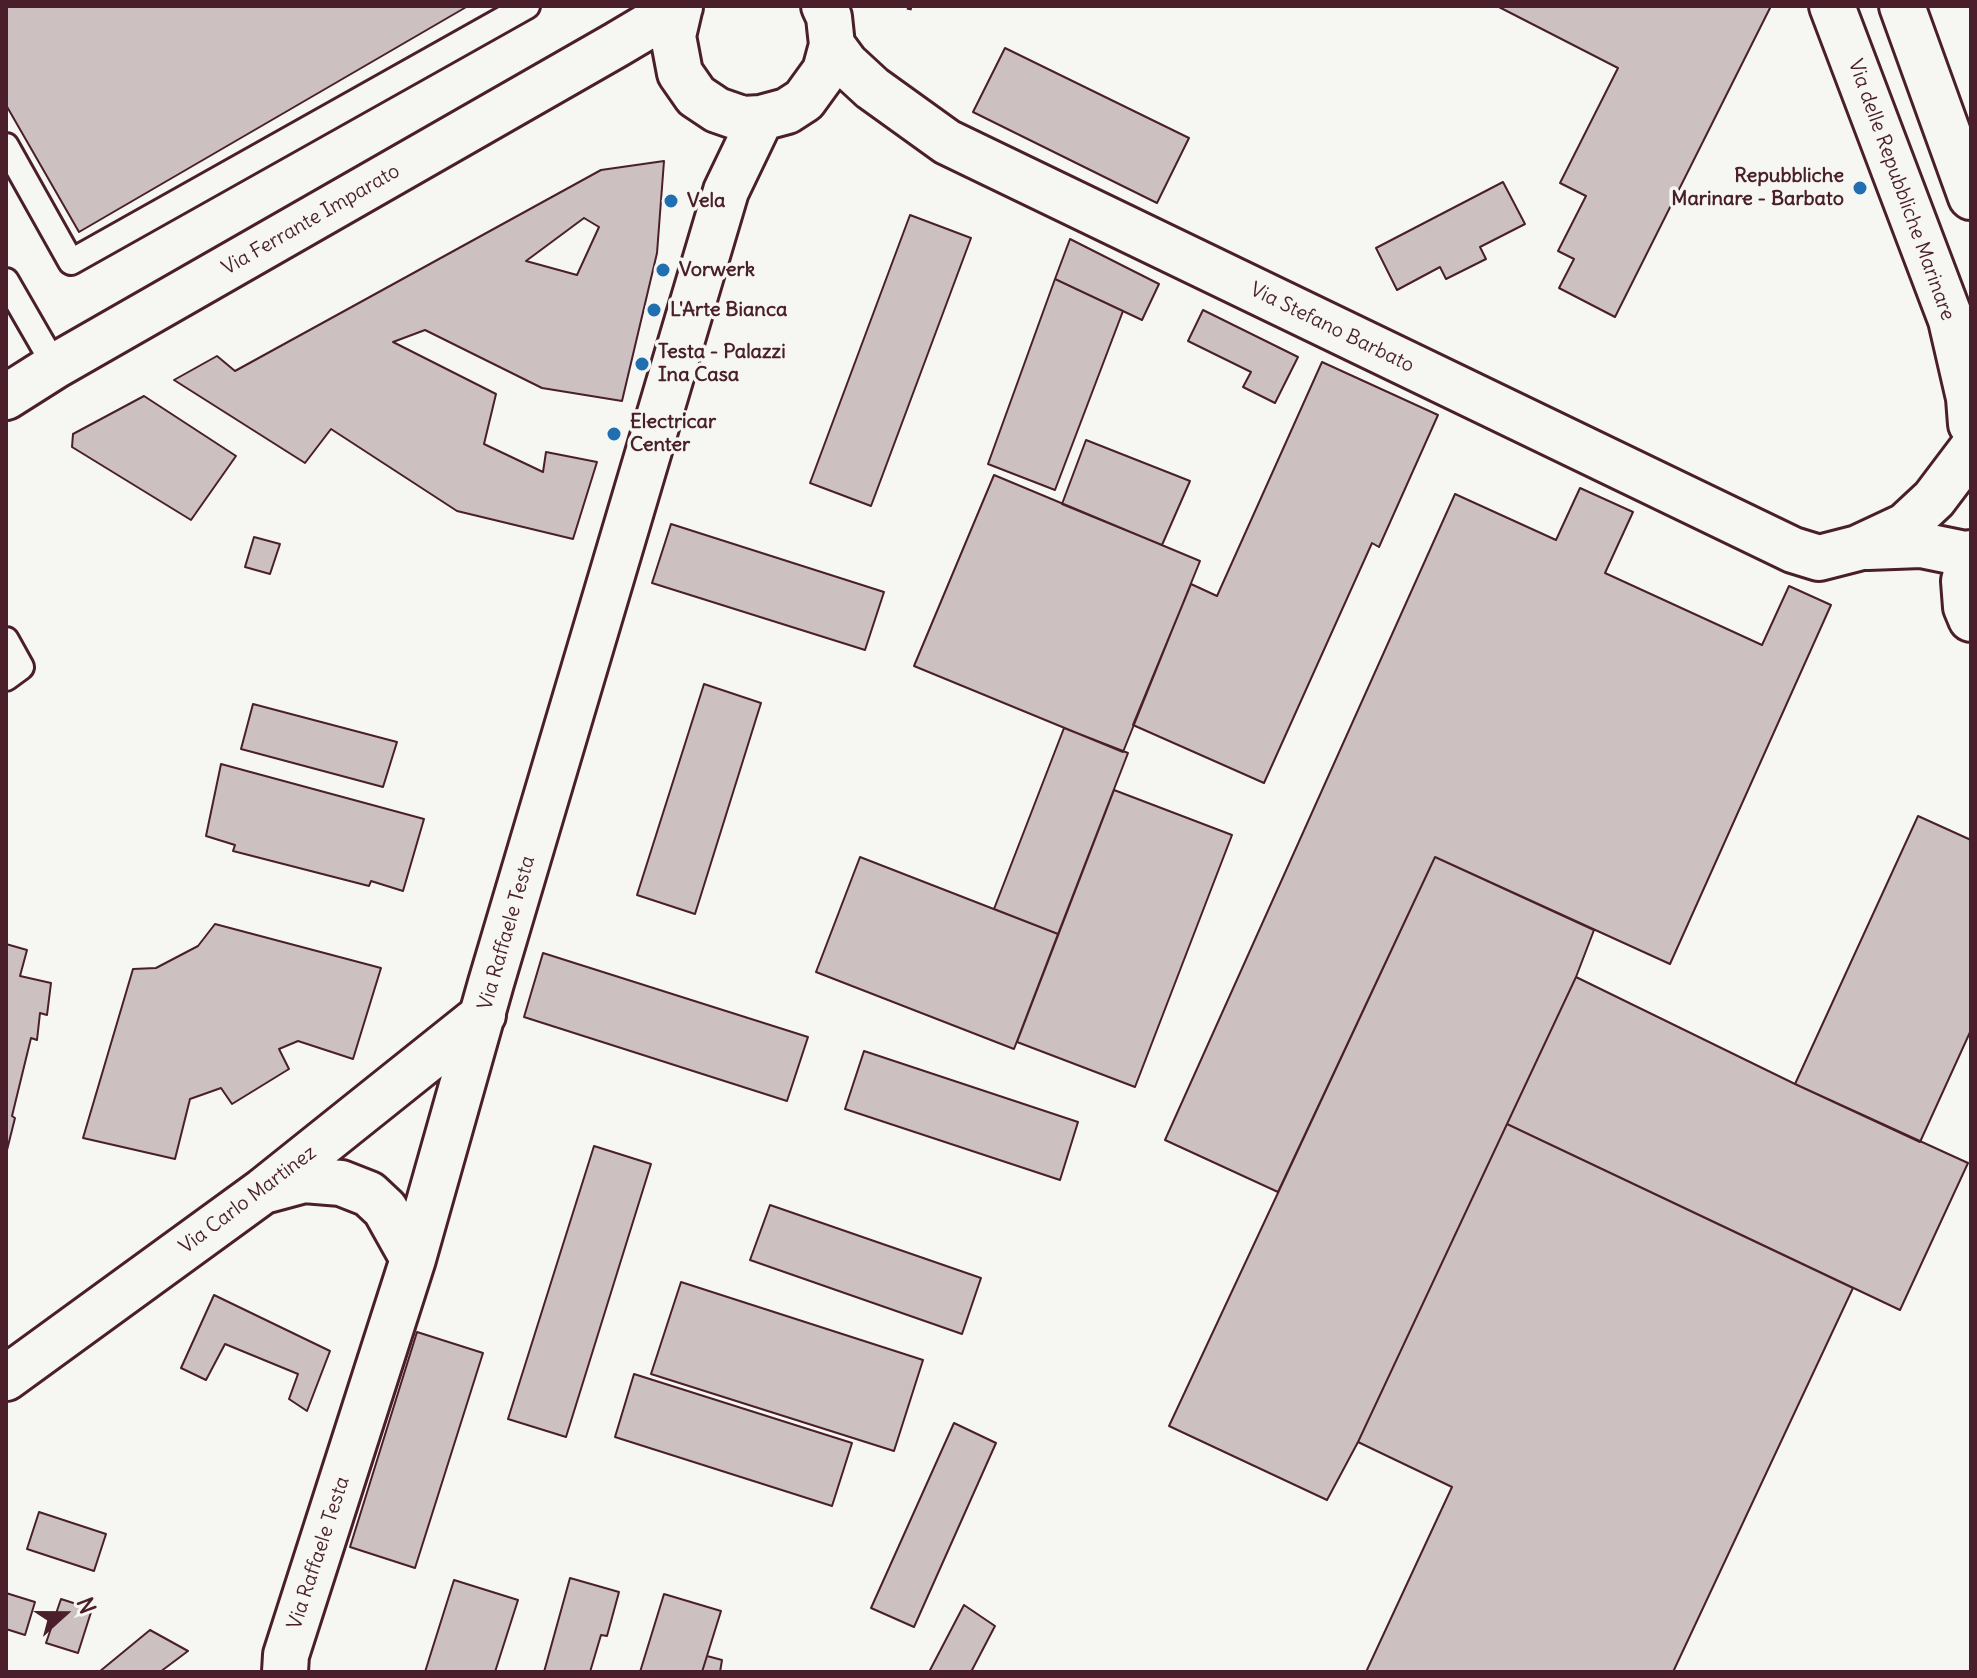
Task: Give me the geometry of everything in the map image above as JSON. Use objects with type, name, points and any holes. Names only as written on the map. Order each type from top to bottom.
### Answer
[{"type":"street","points":[[680,6],[673,36],[680,73],[696,96],[717,110],[743,119],[787,111],[804,100],[825,71],[831,19]]},
{"type":"street","name":"Via Ferrante Imparato","points":[[6,397],[680,6]]},
{"type":"street","name":"Via delle Repubbliche Marinare","points":[[1832,6],[1951,320],[1969,398],[1971,424]]},
{"type":"street","points":[[1902,6],[1971,197]]},
{"type":"street","name":"Via Stefano Barbato","points":[[831,19],[846,64],[872,88],[947,142],[1793,550],[1819,558],[1858,548],[1905,526],[1934,499],[1971,450]]},
{"type":"street","points":[[616,45],[676,55]]},
{"type":"street","name":"Via Raffaele Testa","points":[[717,110],[726,155],[726,191]]},
{"type":"street","name":"Via Raffaele Testa","points":[[285,1672],[286,1655],[413,1259],[726,191],[761,118]]},
{"type":"street","name":"Via Stefano Barbato","points":[[1858,548],[1921,545],[1970,554]]},
{"type":"street","points":[[1970,554],[1964,581],[1966,607],[1971,619]]},
{"type":"street","name":"Via Carlo Martinez","points":[[6,1378],[263,1191],[483,1015]]},
{"type":"street","points":[[263,1191],[304,1180],[341,1183],[369,1194],[385,1209],[413,1259]]},
{"type":"lane","points":[[6,146],[71,262],[527,6]]},
{"type":"lane","points":[[6,281],[55,366]]},
{"type":"lane","points":[[6,640],[21,667],[6,678]]},
{"type":"building","points":[[6,6],[468,6],[79,232],[6,105]]},
{"type":"building","points":[[1497,6],[1771,6],[1615,317],[1559,288],[1574,259],[1558,251],[1586,196],[1560,183],[1618,68]]},
{"type":"building","points":[[1005,48],[1189,138],[1157,203],[973,112]]},
{"type":"building","points":[[664,161],[657,253],[622,401],[542,388],[425,330],[393,342],[496,394],[484,444],[543,472],[546,452],[597,462],[573,539],[457,511],[331,429],[305,463],[174,380],[217,356],[235,371],[601,170]],"holes":[[[584,218],[599,227],[577,275],[526,261]]]},
{"type":"building","points":[[1503,182],[1525,224],[1480,247],[1486,259],[1446,279],[1440,267],[1397,290],[1376,248]]},
{"type":"building","points":[[910,215],[971,238],[871,506],[810,483]]},
{"type":"building","points":[[1070,239],[1159,284],[1142,320],[1055,279]]},
{"type":"building","points":[[1055,279],[1123,311],[1055,490],[988,464]]},
{"type":"building","points":[[1203,310],[1298,357],[1275,403],[1243,387],[1251,372],[1188,341]]},
{"type":"building","points":[[1322,362],[1438,415],[1379,547],[1372,543],[1264,783],[1133,725],[1191,584],[1217,596]]},
{"type":"building","points":[[144,396],[236,456],[191,520],[72,447],[73,434]]},
{"type":"building","points":[[1086,440],[1190,481],[1162,545],[1062,504]]},
{"type":"building","points":[[994,475],[1200,561],[1123,752],[914,666]]},
{"type":"building","points":[[1580,488],[1633,512],[1605,573],[1762,645],[1789,586],[1831,605],[1670,964],[1435,857],[1278,1192],[1165,1140],[1455,494],[1556,540]]},
{"type":"building","points":[[671,524],[884,592],[865,650],[652,583]]},
{"type":"building","points":[[254,537],[280,544],[270,574],[245,567]]},
{"type":"building","points":[[704,684],[761,703],[695,914],[637,895]]},
{"type":"building","points":[[253,704],[397,742],[383,787],[241,749]]},
{"type":"building","points":[[1064,728],[1128,753],[1058,934],[994,909]]},
{"type":"building","points":[[221,764],[424,819],[403,891],[371,881],[369,886],[233,851],[235,845],[206,836]]},
{"type":"building","points":[[1114,790],[1232,835],[1135,1087],[1017,1042]]},
{"type":"building","points":[[1918,816],[1971,840],[1971,1030],[1920,1142],[1795,1084]]},
{"type":"building","points":[[860,857],[1058,934],[1014,1049],[816,972]]},
{"type":"building","points":[[1435,857],[1594,930],[1576,977],[1358,1442],[1327,1500],[1169,1426]]},
{"type":"building","points":[[215,924],[381,968],[353,1059],[298,1041],[279,1049],[289,1069],[232,1104],[221,1088],[190,1099],[175,1159],[83,1138],[133,969],[156,968],[198,946]]},
{"type":"building","points":[[6,944],[27,950],[20,976],[51,983],[47,1015],[40,1013],[37,1040],[31,1038],[7,1150]]},
{"type":"building","points":[[543,953],[808,1037],[787,1101],[524,1017]]},
{"type":"building","points":[[1576,977],[1795,1084],[1968,1163],[1900,1310],[1507,1124]]},
{"type":"building","points":[[864,1051],[1078,1122],[1060,1180],[845,1109]]},
{"type":"building","points":[[1507,1124],[1853,1288],[1673,1672],[1366,1672],[1452,1487],[1358,1442]]},
{"type":"building","points":[[594,1146],[651,1164],[566,1437],[508,1419]]},
{"type":"building","points":[[770,1205],[981,1278],[962,1334],[750,1260]]},
{"type":"building","points":[[681,1282],[923,1360],[894,1451],[651,1374]]},
{"type":"building","points":[[214,1295],[330,1351],[307,1411],[289,1399],[298,1374],[225,1344],[206,1380],[181,1368]]},
{"type":"building","points":[[417,1332],[483,1353],[415,1568],[350,1547]]},
{"type":"building","points":[[634,1374],[852,1443],[832,1506],[615,1437]]},
{"type":"building","points":[[954,1423],[996,1443],[914,1627],[871,1608]]},
{"type":"building","points":[[39,1512],[106,1534],[94,1571],[27,1549]]},
{"type":"building","points":[[570,1578],[619,1592],[607,1636],[601,1635],[590,1672],[544,1672]]},
{"type":"building","points":[[454,1580],[518,1600],[495,1672],[425,1672]]},
{"type":"building","points":[[6,1593],[35,1602],[25,1635],[6,1629]]},
{"type":"building","points":[[664,1594],[721,1611],[702,1672],[640,1672]]},
{"type":"building","points":[[61,1599],[92,1609],[78,1653],[46,1643]]},
{"type":"building","points":[[964,1605],[995,1626],[971,1672],[929,1672]]},
{"type":"building","points":[[150,1630],[188,1651],[160,1672],[99,1672]]},
{"type":"building","points":[[707,1656],[722,1660],[720,1672],[702,1672]]},
{"type":"place","name":"Repubbliche Marinare - Barbato","points":[[1860,188]]},
{"type":"place","name":"Vela","points":[[671,201]]},
{"type":"place","name":"Vorwerk","points":[[663,270]]},
{"type":"place","name":"L'Arte Bianca","points":[[654,310]]},
{"type":"place","name":"Testa - Palazzi Ina Casa","points":[[642,364]]},
{"type":"place","name":"Electricar Center","points":[[614,434]]}]
